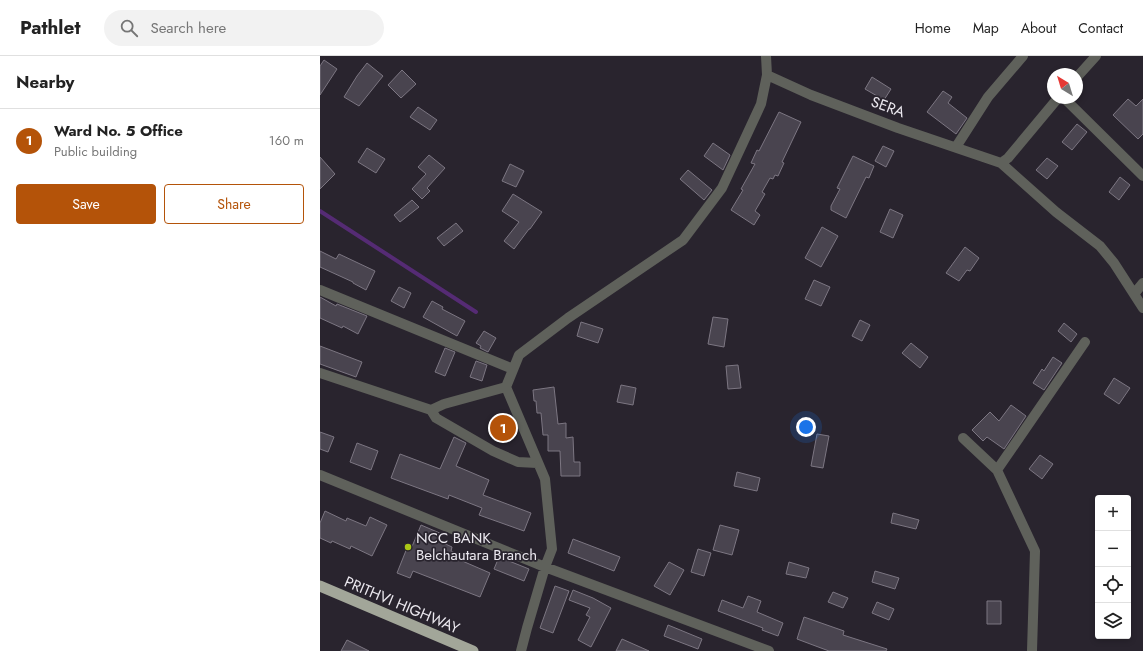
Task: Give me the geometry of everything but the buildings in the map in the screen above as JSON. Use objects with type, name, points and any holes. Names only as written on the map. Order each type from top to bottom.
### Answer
[{"type":"highway","name":"PRITHVI HIGHWAY","points":[[320,586],[473,651]]},
{"type":"street","points":[[521,651],[545,567],[552,549],[545,479],[506,387],[513,369],[519,356],[568,318],[683,240],[722,188],[761,104],[767,75],[766,56]]},
{"type":"street","points":[[956,147],[988,97],[1023,56]]},
{"type":"street","points":[[1083,70],[1096,56]]},
{"type":"street","name":"SERA","points":[[767,75],[811,95],[898,128],[1001,163],[1056,212],[1100,246],[1114,263],[1143,308]]},
{"type":"street","points":[[1001,163],[1008,158],[1053,104]]},
{"type":"street","points":[[1070,104],[1143,176]]},
{"type":"street","points":[[1134,294],[1143,283]]},
{"type":"street","points":[[320,290],[513,369]]},
{"type":"street","points":[[997,470],[1085,342]]},
{"type":"street","points":[[320,373],[431,410],[436,418],[493,451],[518,462],[537,463]]},
{"type":"street","points":[[431,410],[444,404],[506,387]]},
{"type":"street","points":[[963,438],[997,470],[1035,552],[1032,651]]},
{"type":"street","points":[[320,475],[545,567],[770,651]]},
{"type":"waterway","points":[[320,211],[476,312]]},
{"type":"place","name":"Ward No. 5 Office","points":[[503,428]]},
{"type":"place","name":"NCC BANK Belchautara Branch","points":[[408,547]]}]
